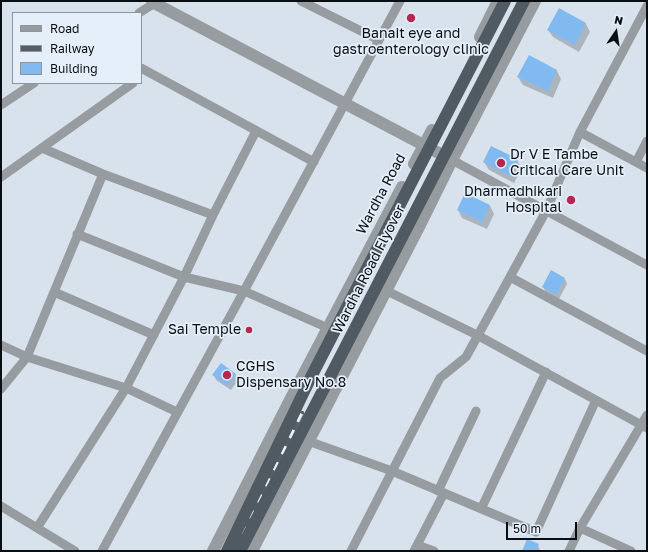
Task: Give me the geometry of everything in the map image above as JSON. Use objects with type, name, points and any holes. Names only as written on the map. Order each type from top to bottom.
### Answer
[{"type":"highway","name":"Wardha Road Flyover","points":[[227,551],[311,377],[505,1]]},
{"type":"highway","name":"Wardha Road Flyover","points":[[240,551],[524,1]]},
{"type":"street","points":[[301,1],[379,40]]},
{"type":"street","points":[[102,551],[400,1]]},
{"type":"street","name":"Wardha Road","points":[[213,551],[498,1]]},
{"type":"street","points":[[252,551],[535,1]]},
{"type":"street","points":[[141,12],[155,2],[452,160],[647,266]]},
{"type":"street","points":[[351,551],[440,378],[466,356],[510,278],[546,211],[580,132],[647,6]]},
{"type":"street","points":[[144,73],[314,162]]},
{"type":"street","points":[[1,104],[32,84]]},
{"type":"street","points":[[1,177],[132,84]]},
{"type":"street","points":[[37,528],[126,388],[184,277],[213,215],[256,131]]},
{"type":"street","points":[[580,132],[647,168]]},
{"type":"street","points":[[636,162],[647,141]]},
{"type":"street","points":[[42,148],[103,174],[213,215]]},
{"type":"street","points":[[1,389],[27,356],[103,174]]},
{"type":"street","points":[[77,234],[184,277],[244,291],[328,328]]},
{"type":"street","points":[[510,278],[647,351]]},
{"type":"street","points":[[385,290],[477,335],[644,426]]},
{"type":"street","points":[[54,292],[154,335]]},
{"type":"street","points":[[1,345],[27,356],[126,388],[177,412]]},
{"type":"street","points":[[481,509],[546,372]]},
{"type":"street","points":[[308,441],[392,471],[536,532],[596,400]]},
{"type":"street","points":[[434,551],[415,548],[476,411]]},
{"type":"street","points":[[569,551],[580,528],[644,426],[647,415]]},
{"type":"street","points":[[1,506],[74,551]]},
{"type":"street","points":[[580,528],[631,551]]},
{"type":"building","points":[[559,8],[586,23],[575,45],[547,30]]},
{"type":"building","points":[[529,55],[557,70],[548,91],[517,77]]},
{"type":"building","points":[[491,146],[518,159],[510,176],[483,162]]},
{"type":"building","points":[[465,193],[490,205],[482,222],[457,210]]},
{"type":"building","points":[[551,270],[565,278],[556,295],[542,287]]},
{"type":"building","points":[[221,363],[236,374],[228,386],[212,375]]},
{"type":"building","points":[[527,539],[539,544],[536,551],[522,551]]},
{"type":"railway","points":[[227,551],[333,340],[508,1]]},
{"type":"railway","points":[[234,551],[302,413]]},
{"type":"place","name":"Banait eye and gastroenterology clinic","points":[[411,18]]},
{"type":"place","name":"Dr V E Tambe Critical Care Unit","points":[[501,163]]},
{"type":"place","name":"Dharmadhikari Hospital","points":[[571,200]]},
{"type":"place","name":"Sai Temple","points":[[249,330]]},
{"type":"place","name":"CGHS Dispensary No.8","points":[[227,375]]}]
